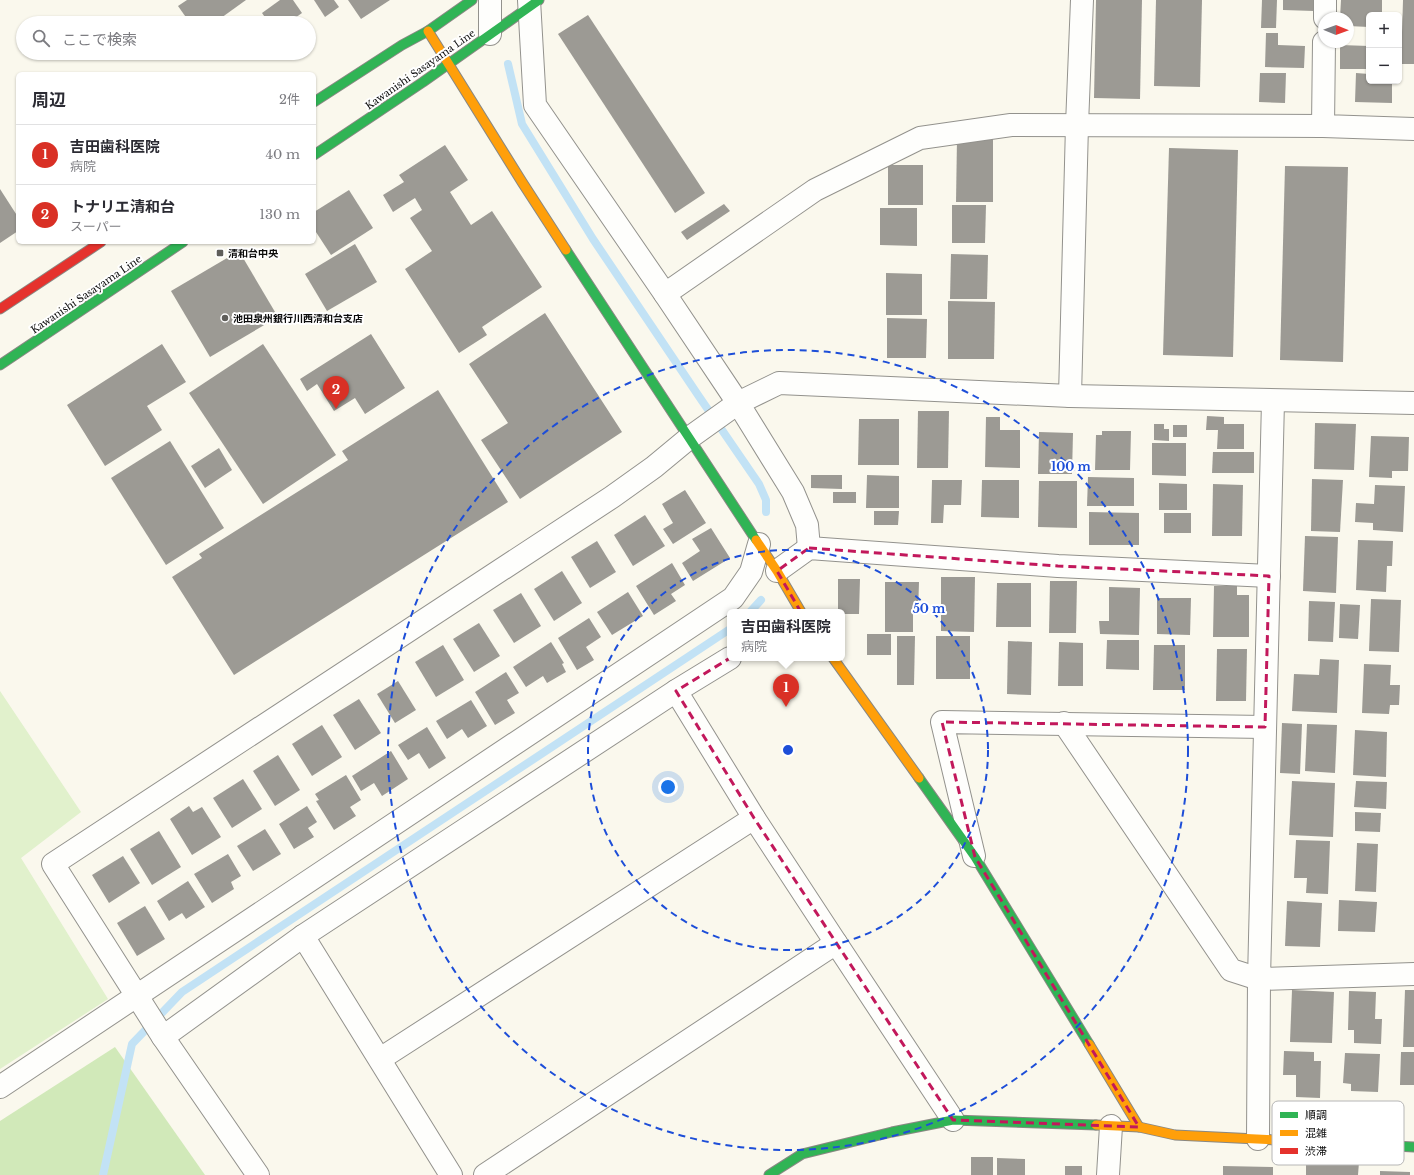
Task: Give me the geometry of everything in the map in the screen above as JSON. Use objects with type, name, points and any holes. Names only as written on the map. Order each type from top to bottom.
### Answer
[{"type":"street","points":[[316,101],[402,45],[428,32],[472,0]]},
{"type":"street","points":[[490,0],[490,34]]},
{"type":"street","points":[[1070,396],[1077,125],[1082,0]]},
{"type":"street","points":[[1325,0],[1325,12]]},
{"type":"street","points":[[532,2],[535,105],[665,294],[734,406],[793,492],[807,525],[809,548]]},
{"type":"street","name":"Kawanishi Sasayama Line","points":[[316,154],[448,64],[532,2]]},
{"type":"street","points":[[428,32],[522,182],[695,434],[759,544],[799,609]]},
{"type":"street","points":[[1323,126],[1324,48]]},
{"type":"street","points":[[665,294],[815,190],[920,138],[1011,125],[1323,126],[1414,129]]},
{"type":"street","points":[[0,309],[99,244]]},
{"type":"street","name":"Kawanishi Sasayama Line","points":[[0,365],[181,244]]},
{"type":"street","points":[[258,1175],[150,1017],[54,864],[612,497],[734,406],[779,383],[1070,396],[1414,404]]},
{"type":"street","points":[[1258,1139],[1259,979],[1273,401]]},
{"type":"street","points":[[150,1017],[734,598],[751,572],[759,544]]},
{"type":"street","points":[[776,572],[809,548],[1058,566],[1269,576]]},
{"type":"street","points":[[0,1087],[150,1017],[303,936],[676,691],[727,660]]},
{"type":"street","points":[[835,661],[975,857],[1139,1127]]},
{"type":"street","points":[[676,691],[754,818],[953,1120]]},
{"type":"street","points":[[975,857],[942,722],[1265,727]]},
{"type":"street","points":[[1064,723],[1231,970],[1259,979],[1414,974]]},
{"type":"street","points":[[380,1059],[754,818]]},
{"type":"street","points":[[303,936],[451,1175]]},
{"type":"street","points":[[485,1175],[836,943]]},
{"type":"street","points":[[768,1175],[802,1154],[892,1132],[953,1120],[1139,1127],[1175,1135],[1272,1140]]},
{"type":"street","points":[[1108,1175],[1110,1126]]},
{"type":"street","points":[[1404,1146],[1414,1147]]},
{"type":"highlighted area","points":[[809,548],[1058,566],[1269,576],[1265,727],[942,722],[975,857],[1139,1127],[953,1120],[754,818],[676,691],[802,614],[777,571]]},
{"type":"green space","points":[[0,691],[81,812],[21,858],[108,999],[0,1069]]},
{"type":"green space","points":[[115,1047],[205,1175],[0,1175],[0,1121]]},
{"type":"building","points":[[187,0],[246,0],[224,16],[185,16],[178,6]]},
{"type":"building","points":[[280,0],[293,0],[302,13],[298,16],[264,16],[262,13]]},
{"type":"building","points":[[314,0],[334,0],[339,7],[325,17]]},
{"type":"building","points":[[348,0],[390,0],[361,19]]},
{"type":"building","points":[[1096,0],[1142,0],[1140,99],[1094,98]]},
{"type":"building","points":[[1156,0],[1202,0],[1200,87],[1154,86]]},
{"type":"building","points":[[1262,0],[1277,0],[1276,28],[1261,28]]},
{"type":"building","points":[[1283,0],[1315,0],[1314,11],[1283,10]]},
{"type":"building","points":[[1341,0],[1382,0],[1382,12],[1366,12],[1366,27],[1354,26],[1354,12],[1340,12]]},
{"type":"building","points":[[1403,0],[1414,0],[1414,64],[1402,64]]},
{"type":"building","points":[[588,15],[705,193],[675,213],[558,34]]},
{"type":"building","points":[[1266,33],[1278,33],[1278,45],[1305,46],[1304,68],[1265,67]]},
{"type":"building","points":[[1354,45],[1366,46],[1366,69],[1340,69],[1340,48],[1354,48]]},
{"type":"building","points":[[1260,73],[1286,73],[1285,103],[1259,102]]},
{"type":"building","points":[[1356,73],[1366,74],[1366,84],[1392,84],[1392,103],[1355,102]]},
{"type":"building","points":[[957,138],[993,138],[993,202],[956,202]]},
{"type":"building","points":[[445,145],[468,180],[450,192],[471,225],[492,211],[542,287],[482,327],[487,335],[459,353],[405,269],[432,251],[410,218],[422,210],[415,198],[393,212],[383,195],[404,182],[399,175]]},
{"type":"building","points":[[1169,148],[1238,150],[1233,357],[1163,355]]},
{"type":"building","points":[[888,165],[923,165],[923,205],[888,205]]},
{"type":"building","points":[[1285,166],[1348,167],[1343,362],[1280,360]]},
{"type":"building","points":[[0,189],[16,214],[16,232],[0,243]]},
{"type":"building","points":[[349,190],[373,228],[331,255],[316,232],[316,211]]},
{"type":"building","points":[[724,204],[730,211],[687,240],[681,232]]},
{"type":"building","points":[[952,205],[986,205],[985,243],[952,243]]},
{"type":"building","points":[[880,208],[917,208],[917,246],[880,245]]},
{"type":"building","points":[[355,244],[377,282],[327,311],[305,274]]},
{"type":"building","points":[[239,251],[278,317],[210,357],[171,291]]},
{"type":"building","points":[[951,254],[988,255],[987,299],[950,299]]},
{"type":"building","points":[[886,273],[922,274],[922,315],[886,315]]},
{"type":"building","points":[[948,301],[995,302],[994,359],[948,359]]},
{"type":"building","points":[[545,313],[622,432],[520,499],[481,440],[508,423],[469,364]]},
{"type":"building","points":[[887,318],[927,319],[926,358],[887,358]]},
{"type":"building","points":[[371,334],[405,388],[365,414],[355,398],[334,411],[317,384],[307,391],[300,379]]},
{"type":"building","points":[[162,344],[186,382],[147,406],[162,430],[105,466],[67,405]]},
{"type":"building","points":[[263,344],[336,455],[263,504],[189,393]]},
{"type":"building","points":[[438,390],[508,502],[234,675],[172,577],[202,558],[199,554],[348,460],[342,451]]},
{"type":"building","points":[[918,411],[949,411],[948,468],[917,468]]},
{"type":"building","points":[[1207,416],[1224,417],[1224,424],[1244,424],[1244,449],[1217,449],[1218,430],[1206,430]]},
{"type":"building","points":[[986,417],[1000,417],[1000,430],[1020,430],[1020,468],[985,467]]},
{"type":"building","points":[[859,419],[899,419],[899,465],[858,465]]},
{"type":"building","points":[[1315,423],[1356,424],[1354,470],[1314,469]]},
{"type":"building","points":[[1154,424],[1164,424],[1164,429],[1169,429],[1169,441],[1154,440]]},
{"type":"building","points":[[1173,425],[1187,425],[1187,437],[1173,437]]},
{"type":"building","points":[[1102,431],[1131,431],[1130,470],[1095,470],[1096,435],[1102,435]]},
{"type":"building","points":[[1039,432],[1073,433],[1072,474],[1038,474]]},
{"type":"building","points":[[1371,436],[1409,437],[1408,471],[1392,471],[1392,478],[1369,477]]},
{"type":"building","points":[[170,441],[224,528],[166,565],[111,478]]},
{"type":"building","points":[[1152,443],[1186,443],[1186,476],[1152,475]]},
{"type":"building","points":[[219,448],[232,470],[205,488],[191,466]]},
{"type":"building","points":[[1213,452],[1254,452],[1254,473],[1212,473]]},
{"type":"building","points":[[811,475],[842,475],[842,489],[811,488]]},
{"type":"building","points":[[867,475],[899,476],[899,508],[866,508]]},
{"type":"building","points":[[1088,477],[1134,478],[1134,506],[1087,506]]},
{"type":"building","points":[[1312,479],[1343,480],[1340,532],[1311,531]]},
{"type":"building","points":[[932,480],[962,480],[961,505],[944,505],[943,523],[931,523]]},
{"type":"building","points":[[982,480],[1019,480],[1019,518],[981,517]]},
{"type":"building","points":[[1039,481],[1077,481],[1077,528],[1038,527]]},
{"type":"building","points":[[1159,483],[1187,484],[1187,510],[1159,510]]},
{"type":"building","points":[[1213,484],[1243,485],[1242,536],[1212,536]]},
{"type":"building","points":[[1375,485],[1405,486],[1403,532],[1373,530],[1373,523],[1355,522],[1356,503],[1374,504]]},
{"type":"building","points":[[685,490],[706,523],[673,544],[663,529],[673,523],[662,504]]},
{"type":"building","points":[[833,492],[856,492],[856,503],[833,503]]},
{"type":"building","points":[[874,511],[899,511],[898,525],[874,525]]},
{"type":"building","points":[[1089,512],[1139,513],[1139,545],[1089,545]]},
{"type":"building","points":[[1164,513],[1191,513],[1191,533],[1164,533]]},
{"type":"building","points":[[645,515],[665,546],[633,566],[614,535]]},
{"type":"building","points":[[711,528],[730,558],[693,581],[682,563],[700,551],[692,539]]},
{"type":"building","points":[[1305,536],[1338,537],[1336,593],[1303,591]]},
{"type":"building","points":[[1358,540],[1393,541],[1392,566],[1387,566],[1386,592],[1356,590]]},
{"type":"building","points":[[597,541],[616,572],[590,588],[571,557]]},
{"type":"building","points":[[672,563],[685,585],[671,594],[676,601],[654,615],[636,586]]},
{"type":"building","points":[[562,571],[582,603],[554,621],[534,589]]},
{"type":"building","points":[[941,577],[975,577],[974,632],[941,631]]},
{"type":"building","points":[[838,579],[860,579],[859,614],[845,614],[845,609],[838,609]]},
{"type":"building","points":[[1050,581],[1077,581],[1076,633],[1049,633]]},
{"type":"building","points":[[885,582],[919,582],[918,614],[913,614],[913,632],[885,632]]},
{"type":"building","points":[[997,583],[1031,583],[1031,627],[996,627]]},
{"type":"building","points":[[1214,586],[1237,586],[1237,595],[1249,595],[1249,637],[1213,637]]},
{"type":"building","points":[[1109,587],[1140,588],[1139,635],[1100,634],[1099,621],[1109,621]]},
{"type":"building","points":[[628,592],[643,616],[612,635],[597,612]]},
{"type":"building","points":[[521,593],[541,626],[514,643],[493,610]]},
{"type":"building","points":[[1157,598],[1191,598],[1190,635],[1157,634]]},
{"type":"building","points":[[1371,599],[1401,600],[1399,652],[1369,651]]},
{"type":"building","points":[[1309,601],[1335,602],[1333,642],[1308,641]]},
{"type":"building","points":[[1340,604],[1360,605],[1358,639],[1339,638]]},
{"type":"building","points":[[589,618],[601,637],[586,647],[594,660],[577,670],[558,638]]},
{"type":"building","points":[[479,623],[500,656],[474,672],[453,639]]},
{"type":"building","points":[[867,634],[891,634],[891,655],[867,655]]},
{"type":"building","points":[[897,636],[915,636],[914,685],[897,685]]},
{"type":"building","points":[[936,636],[970,636],[970,679],[936,679]]},
{"type":"building","points":[[1107,640],[1139,640],[1139,670],[1106,669]]},
{"type":"building","points":[[1008,641],[1032,642],[1031,695],[1007,694]]},
{"type":"building","points":[[551,642],[564,663],[562,664],[566,672],[547,683],[543,676],[526,687],[513,667]]},
{"type":"building","points":[[1059,642],[1083,643],[1083,686],[1058,686]]},
{"type":"building","points":[[443,645],[464,680],[436,697],[415,662]]},
{"type":"building","points":[[1154,645],[1185,645],[1185,690],[1153,690]]},
{"type":"building","points":[[1217,649],[1247,649],[1246,701],[1216,701]]},
{"type":"building","points":[[1320,659],[1339,660],[1337,713],[1292,711],[1294,674],[1319,675]]},
{"type":"building","points":[[1364,664],[1391,665],[1390,685],[1400,685],[1399,705],[1390,705],[1389,714],[1362,713]]},
{"type":"building","points":[[506,672],[519,693],[507,700],[515,713],[495,725],[475,692]]},
{"type":"building","points":[[398,681],[416,710],[395,723],[377,694]]},
{"type":"building","points":[[359,699],[381,733],[355,750],[333,715]]},
{"type":"building","points":[[471,700],[487,726],[468,738],[462,729],[447,739],[436,721]]},
{"type":"building","points":[[1282,723],[1302,724],[1300,774],[1280,773]]},
{"type":"building","points":[[1307,724],[1337,725],[1335,773],[1305,771]]},
{"type":"building","points":[[322,725],[342,757],[312,776],[292,744]]},
{"type":"building","points":[[427,727],[446,758],[429,769],[419,753],[408,760],[398,745]]},
{"type":"building","points":[[1355,730],[1387,732],[1386,777],[1353,775]]},
{"type":"building","points":[[391,751],[408,779],[382,796],[374,783],[361,791],[352,776]]},
{"type":"building","points":[[278,755],[300,790],[275,806],[253,771]]},
{"type":"building","points":[[346,775],[361,800],[350,807],[356,816],[334,830],[316,801],[319,800],[315,794]]},
{"type":"building","points":[[243,779],[262,809],[232,828],[213,798]]},
{"type":"building","points":[[1292,781],[1335,783],[1333,837],[1289,835]]},
{"type":"building","points":[[1356,781],[1387,782],[1386,809],[1354,807]]},
{"type":"building","points":[[189,806],[193,812],[202,807],[221,837],[192,855],[170,819]]},
{"type":"building","points":[[307,806],[317,822],[308,828],[314,837],[294,849],[279,824]]},
{"type":"building","points":[[1355,812],[1381,813],[1380,832],[1355,831]]},
{"type":"building","points":[[265,829],[281,854],[253,871],[237,846]]},
{"type":"building","points":[[159,831],[181,867],[152,885],[130,849]]},
{"type":"building","points":[[1296,840],[1330,841],[1328,894],[1306,893],[1307,878],[1294,878]]},
{"type":"building","points":[[1357,843],[1378,844],[1376,892],[1355,891]]},
{"type":"building","points":[[228,854],[241,876],[231,882],[234,889],[212,903],[194,874]]},
{"type":"building","points":[[123,856],[140,883],[109,903],[92,875]]},
{"type":"building","points":[[188,881],[205,907],[186,919],[182,913],[169,921],[157,901]]},
{"type":"building","points":[[1339,900],[1377,902],[1375,932],[1338,931]]},
{"type":"building","points":[[1287,901],[1322,903],[1320,947],[1285,946]]},
{"type":"building","points":[[145,906],[165,939],[137,956],[117,923]]},
{"type":"building","points":[[1292,990],[1334,992],[1332,1043],[1290,1042]]},
{"type":"building","points":[[1405,990],[1414,990],[1414,1047],[1403,1047]]},
{"type":"building","points":[[1349,991],[1376,992],[1375,1019],[1382,1019],[1381,1044],[1354,1043],[1354,1030],[1348,1030]]},
{"type":"building","points":[[1284,1051],[1314,1052],[1314,1061],[1321,1061],[1320,1098],[1296,1097],[1296,1075],[1283,1075]]},
{"type":"building","points":[[1401,1052],[1414,1052],[1414,1085],[1400,1085]]},
{"type":"building","points":[[1345,1053],[1380,1054],[1378,1092],[1351,1091],[1351,1084],[1343,1083]]},
{"type":"building","points":[[971,1157],[993,1157],[993,1175],[971,1175]]},
{"type":"building","points":[[997,1158],[1025,1159],[1025,1175],[997,1175]]},
{"type":"building","points":[[1306,1165],[1359,1165],[1358,1175],[1306,1175]]},
{"type":"building","points":[[1065,1166],[1082,1166],[1082,1175],[1065,1175]]},
{"type":"building","points":[[1223,1166],[1273,1167],[1273,1175],[1223,1175]]},
{"type":"building","points":[[1380,1171],[1410,1172],[1410,1175],[1380,1175]]},
{"type":"waterway","points":[[508,64],[522,124],[593,239],[759,484],[766,500],[766,512]]},
{"type":"waterway","points":[[753,609],[761,600]]},
{"type":"waterway","points":[[103,1175],[132,1044],[182,992],[727,631]]},
{"type":"traffic: fast","points":[[316,101],[402,45],[428,31],[472,0]]},
{"type":"traffic: fast","points":[[316,154],[423,82],[539,0]]},
{"type":"traffic: fast","points":[[0,365],[180,244]]},
{"type":"traffic: fast","points":[[566,250],[756,540]]},
{"type":"traffic: fast","points":[[919,778],[975,857],[1089,1044]]},
{"type":"traffic: fast","points":[[769,1175],[802,1154],[892,1132],[953,1120],[1096,1125]]},
{"type":"traffic: fast","points":[[1404,1146],[1414,1147]]},
{"type":"traffic: slow","points":[[428,31],[566,250]]},
{"type":"traffic: slow","points":[[756,540],[777,571],[799,609]]},
{"type":"traffic: slow","points":[[835,661],[919,778]]},
{"type":"traffic: slow","points":[[1089,1044],[1139,1127]]},
{"type":"traffic: slow","points":[[1096,1125],[1139,1127],[1175,1135],[1272,1140]]},
{"type":"traffic: jam","points":[[0,309],[98,244]]},
{"type":"place","name":"清和台中央","points":[[220,253]]},
{"type":"place","name":"池田泉州銀行川西清和台支店","points":[[225,318]]},
{"type":"place","name":"トナリエ清和台","points":[[336,409]]},
{"type":"place","name":"吉田歯科医院","points":[[786,707]]}]
